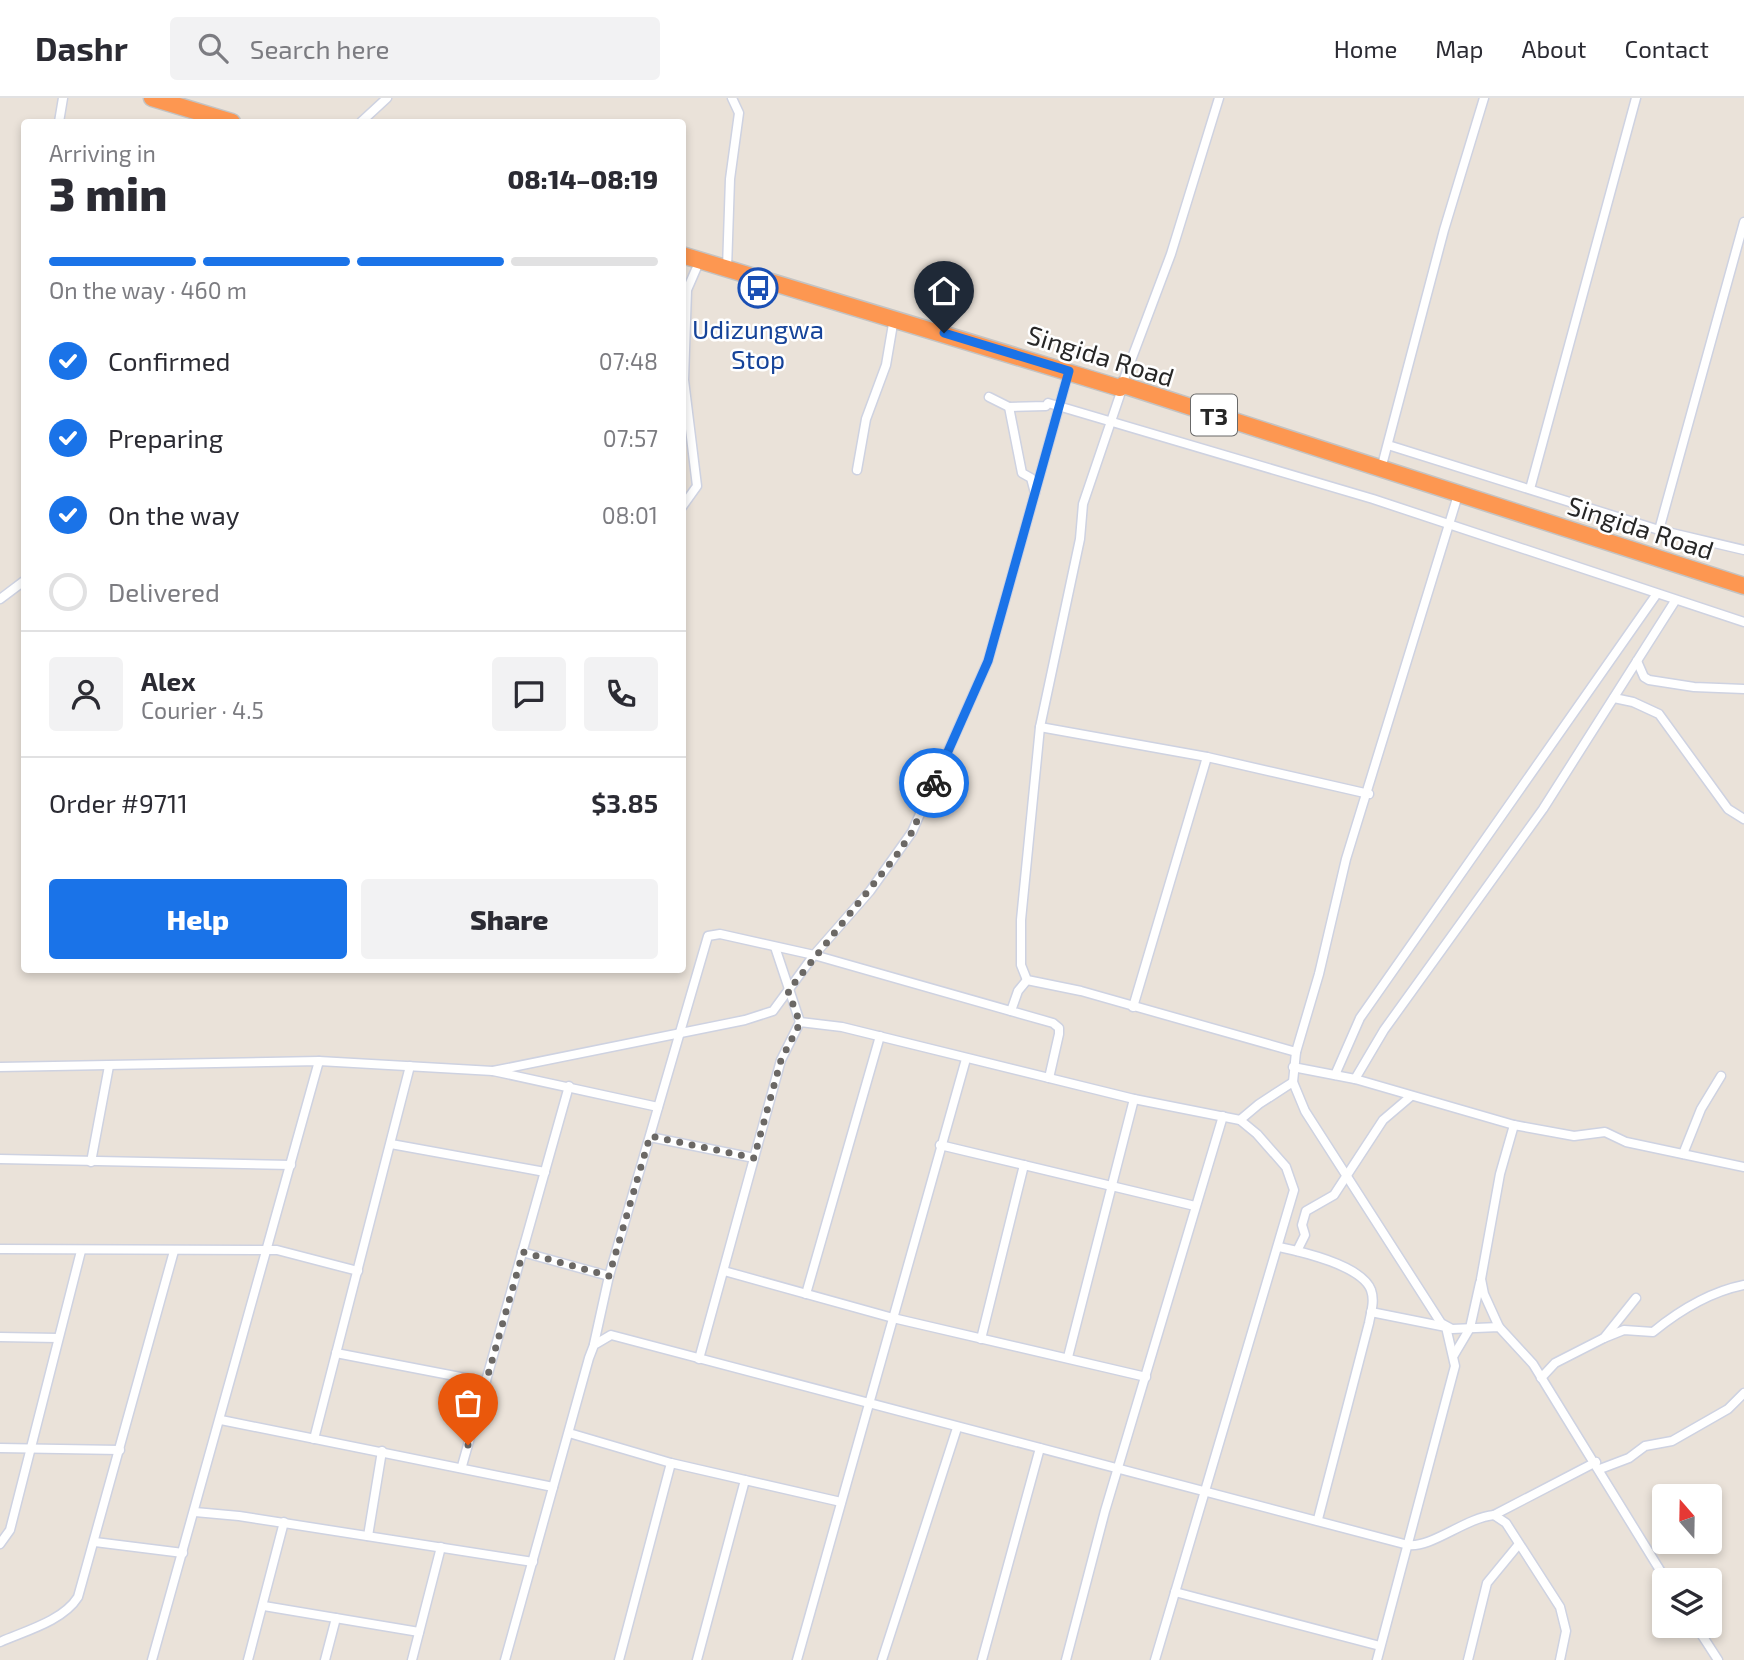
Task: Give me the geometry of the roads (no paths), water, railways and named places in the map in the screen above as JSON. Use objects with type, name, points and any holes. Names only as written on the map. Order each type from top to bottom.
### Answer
[{"type":"highway","points":[[152,98],[222,119]]},
{"type":"highway","name":"Singida Road","points":[[686,256],[1122,386],[1744,586]]},
{"type":"street","points":[[60,119],[63,98]]},
{"type":"street","points":[[366,119],[387,98]]},
{"type":"street","points":[[727,269],[730,179],[739,113],[733,98]]},
{"type":"street","points":[[1027,980],[1021,965],[1021,920],[1040,727],[1080,539],[1083,504],[1113,420],[1122,386],[1171,254],[1219,98]]},
{"type":"street","points":[[1381,470],[1444,230],[1484,98]]},
{"type":"street","points":[[1530,489],[1636,98]]},
{"type":"street","points":[[1659,530],[1744,222]]},
{"type":"street","points":[[686,320],[687,290],[700,260]]},
{"type":"street","points":[[857,470],[866,419],[886,365],[894,318]]},
{"type":"street","points":[[493,1071],[678,1035],[774,1011],[814,955],[870,891],[912,832],[988,661],[1069,371]]},
{"type":"street","points":[[989,397],[1009,407],[1045,406],[1048,403],[1113,420],[1449,524],[1599,573],[1656,596],[1744,622]]},
{"type":"street","points":[[686,401],[697,486],[686,501]]},
{"type":"street","points":[[1009,407],[1022,473],[1031,478],[1035,493]]},
{"type":"street","points":[[1388,445],[1659,530],[1744,550]]},
{"type":"street","points":[[1377,1660],[1455,1366],[1454,1355],[1446,1327],[1305,1111],[1293,1082],[1293,1067],[1319,974],[1346,859],[1369,794],[1458,495]]},
{"type":"street","points":[[0,599],[21,583]]},
{"type":"street","points":[[1335,1074],[1360,1018],[1656,596]]},
{"type":"street","points":[[1355,1079],[1384,1030],[1543,809],[1675,601]]},
{"type":"street","points":[[1637,661],[1644,677],[1649,680],[1694,687],[1744,690]]},
{"type":"street","points":[[1614,698],[1633,702],[1659,714],[1728,809],[1744,819]]},
{"type":"street","points":[[1040,727],[1206,757],[1369,794]]},
{"type":"street","points":[[1133,1007],[1206,757]]},
{"type":"street","points":[[505,1660],[594,1345],[609,1276],[708,936],[720,934],[814,955],[1053,1023],[1059,1028],[1049,1078]]},
{"type":"street","points":[[699,1359],[781,1060],[800,1023],[775,947]]},
{"type":"street","points":[[1027,980],[1296,1052]]},
{"type":"street","points":[[1012,1011],[1018,991],[1027,980]]},
{"type":"street","points":[[800,1023],[842,1027],[1134,1099],[1240,1121],[1257,1134],[1292,1178],[1294,1190],[1279,1247],[1156,1660]]},
{"type":"street","points":[[806,1294],[880,1036]]},
{"type":"street","points":[[797,1660],[966,1059]]},
{"type":"street","points":[[0,1067],[319,1061],[493,1071],[658,1107]]},
{"type":"street","points":[[152,1660],[319,1061]]},
{"type":"street","points":[[91,1162],[109,1066]]},
{"type":"street","points":[[314,1438],[410,1066]]},
{"type":"street","points":[[1293,1067],[1355,1079],[1514,1125],[1574,1136],[1605,1132],[1626,1142],[1744,1167]]},
{"type":"street","points":[[1683,1154],[1701,1109],[1721,1076]]},
{"type":"street","points":[[1240,1121],[1259,1104],[1293,1082]]},
{"type":"street","points":[[462,1466],[569,1086]]},
{"type":"street","points":[[1297,1251],[1305,1235],[1302,1225],[1306,1211],[1334,1195],[1383,1120],[1410,1097]]},
{"type":"street","points":[[1068,1357],[1134,1099]]},
{"type":"street","points":[[1066,1660],[1105,1511],[1120,1469],[1223,1116]]},
{"type":"street","points":[[1454,1355],[1470,1328],[1500,1174],[1514,1125]]},
{"type":"street","points":[[650,1136],[754,1158]]},
{"type":"street","points":[[391,1144],[545,1172]]},
{"type":"street","points":[[940,1145],[1195,1206]]},
{"type":"street","points":[[0,1159],[291,1165]]},
{"type":"street","points":[[981,1339],[1024,1165]]},
{"type":"street","points":[[1279,1247],[1297,1251],[1363,1277],[1371,1290],[1371,1312],[1318,1519]]},
{"type":"street","points":[[0,1249],[277,1251],[358,1271]]},
{"type":"street","points":[[0,1544],[10,1530],[28,1448],[81,1251]]},
{"type":"street","points":[[0,1643],[72,1607],[78,1597],[174,1251]]},
{"type":"street","points":[[523,1252],[609,1276]]},
{"type":"street","points":[[723,1271],[893,1318],[1146,1377]]},
{"type":"street","points":[[1481,1279],[1484,1294],[1499,1327],[1533,1364],[1598,1465],[1659,1568]]},
{"type":"street","points":[[1541,1378],[1555,1363],[1604,1338],[1624,1330],[1653,1332],[1672,1315],[1710,1295],[1744,1285]]},
{"type":"street","points":[[1604,1338],[1636,1298]]},
{"type":"street","points":[[1371,1312],[1446,1327],[1499,1327]]},
{"type":"street","points":[[594,1345],[611,1335],[868,1405],[1318,1519],[1408,1545],[1419,1545],[1474,1519],[1494,1515],[1598,1465],[1629,1458],[1645,1446],[1672,1441],[1728,1409],[1744,1393]]},
{"type":"street","points":[[0,1337],[58,1338]]},
{"type":"street","points":[[336,1353],[486,1382]]},
{"type":"street","points":[[221,1420],[462,1466],[554,1487]]},
{"type":"street","points":[[882,1660],[957,1428]]},
{"type":"street","points":[[569,1433],[671,1463],[841,1502]]},
{"type":"street","points":[[0,1448],[120,1450]]},
{"type":"street","points":[[982,1660],[1040,1448]]},
{"type":"street","points":[[368,1536],[382,1451]]},
{"type":"street","points":[[619,1660],[671,1463]]},
{"type":"street","points":[[697,1660],[745,1480]]},
{"type":"street","points":[[195,1512],[285,1522],[533,1562]]},
{"type":"street","points":[[1494,1515],[1506,1523],[1564,1619],[1564,1646],[1560,1660]]},
{"type":"street","points":[[248,1660],[285,1522]]},
{"type":"street","points":[[95,1542],[183,1553]]},
{"type":"street","points":[[1468,1660],[1487,1583],[1519,1544]]},
{"type":"street","points":[[412,1660],[441,1547]]},
{"type":"street","points":[[1175,1592],[1381,1646]]},
{"type":"street","points":[[264,1606],[419,1632]]},
{"type":"street","points":[[325,1660],[336,1618]]},
{"type":"street","points":[[1704,1638],[1718,1660]]},
{"type":"place","name":"Udizungwa Stop","points":[[758,288]]}]
